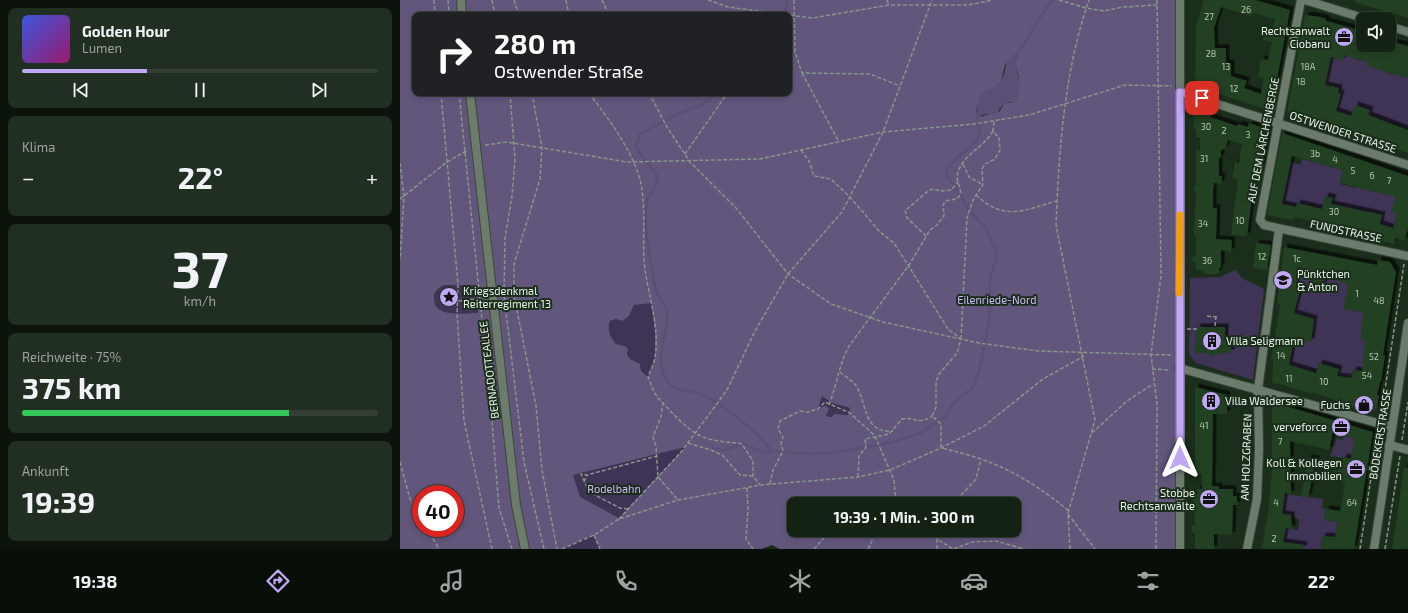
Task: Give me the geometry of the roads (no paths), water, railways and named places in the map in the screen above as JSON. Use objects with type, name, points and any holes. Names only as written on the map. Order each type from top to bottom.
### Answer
[{"type":"street","points":[[461,0],[462,12]]},
{"type":"street","points":[[1180,0],[1180,549]]},
{"type":"street","name":"AUF DEM LÄRCHENBERGE","points":[[1279,228],[1264,225],[1260,220],[1260,215],[1301,0]]},
{"type":"street","points":[[1305,0],[1356,16]]},
{"type":"street","points":[[1396,28],[1408,32]]},
{"type":"street","name":"OSTWENDER STRASSE","points":[[1180,89],[1408,164]]},
{"type":"street","name":"BERNADOTTEALLEE","points":[[470,96],[516,505],[525,549]]},
{"type":"street","points":[[1258,390],[1279,228]]},
{"type":"street","name":"FUNDSTRASSE","points":[[1279,228],[1407,255]]},
{"type":"street","name":"BÖDEKERSTRASSE","points":[[1374,549],[1389,445],[1406,348],[1408,323]]},
{"type":"street","points":[[1179,369],[1379,425],[1392,427]]},
{"type":"street","name":"AM HOLZGRABEN","points":[[1247,549],[1257,499],[1259,449],[1258,390]]},
{"type":"street","points":[[1389,445],[1405,448]]},
{"type":"waterway","points":[[785,12],[787,0]]},
{"type":"waterway","points":[[1017,53],[1053,0]]},
{"type":"waterway","points":[[714,96],[702,105],[680,113],[640,134],[636,145],[640,154],[654,170],[657,178],[656,185],[647,201],[646,225],[648,248],[656,290],[667,311],[666,328],[661,352],[662,369],[665,377],[672,386],[680,390],[702,394],[719,404],[752,430],[772,451],[810,454],[839,452],[894,442],[922,432],[947,415],[952,405],[973,387],[979,372],[989,322],[990,278],[996,260],[996,250],[984,225],[968,210],[964,200],[946,174],[952,162],[977,140],[980,132],[978,119]]},
{"type":"waterway","points":[[713,448],[725,450],[742,444],[766,453],[772,451]]},
{"type":"place","name":"Rechtsanwalt Ciobanu","points":[[1344,37]]},
{"type":"place","name":"Pünktchen & Anton","points":[[1283,280]]},
{"type":"place","name":"Kriegsdenkmal Reiterregiment 13","points":[[449,297]]},
{"type":"place","name":"Villa Seligmann","points":[[1212,341]]},
{"type":"place","name":"Villa Waldersee","points":[[1211,401]]},
{"type":"place","name":"Fuchs","points":[[1364,405]]},
{"type":"place","name":"verveforce","points":[[1341,427]]},
{"type":"place","name":"Koll & Kollegen Immobilien","points":[[1356,469]]},
{"type":"place","name":"Stobbe Rechtsanwälte","points":[[1209,499]]},
{"type":"park label","name":"Eilenriede-Nord","points":[[997,300]]},
{"type":"park label","name":"Rodelbahn","points":[[614,489]]}]
